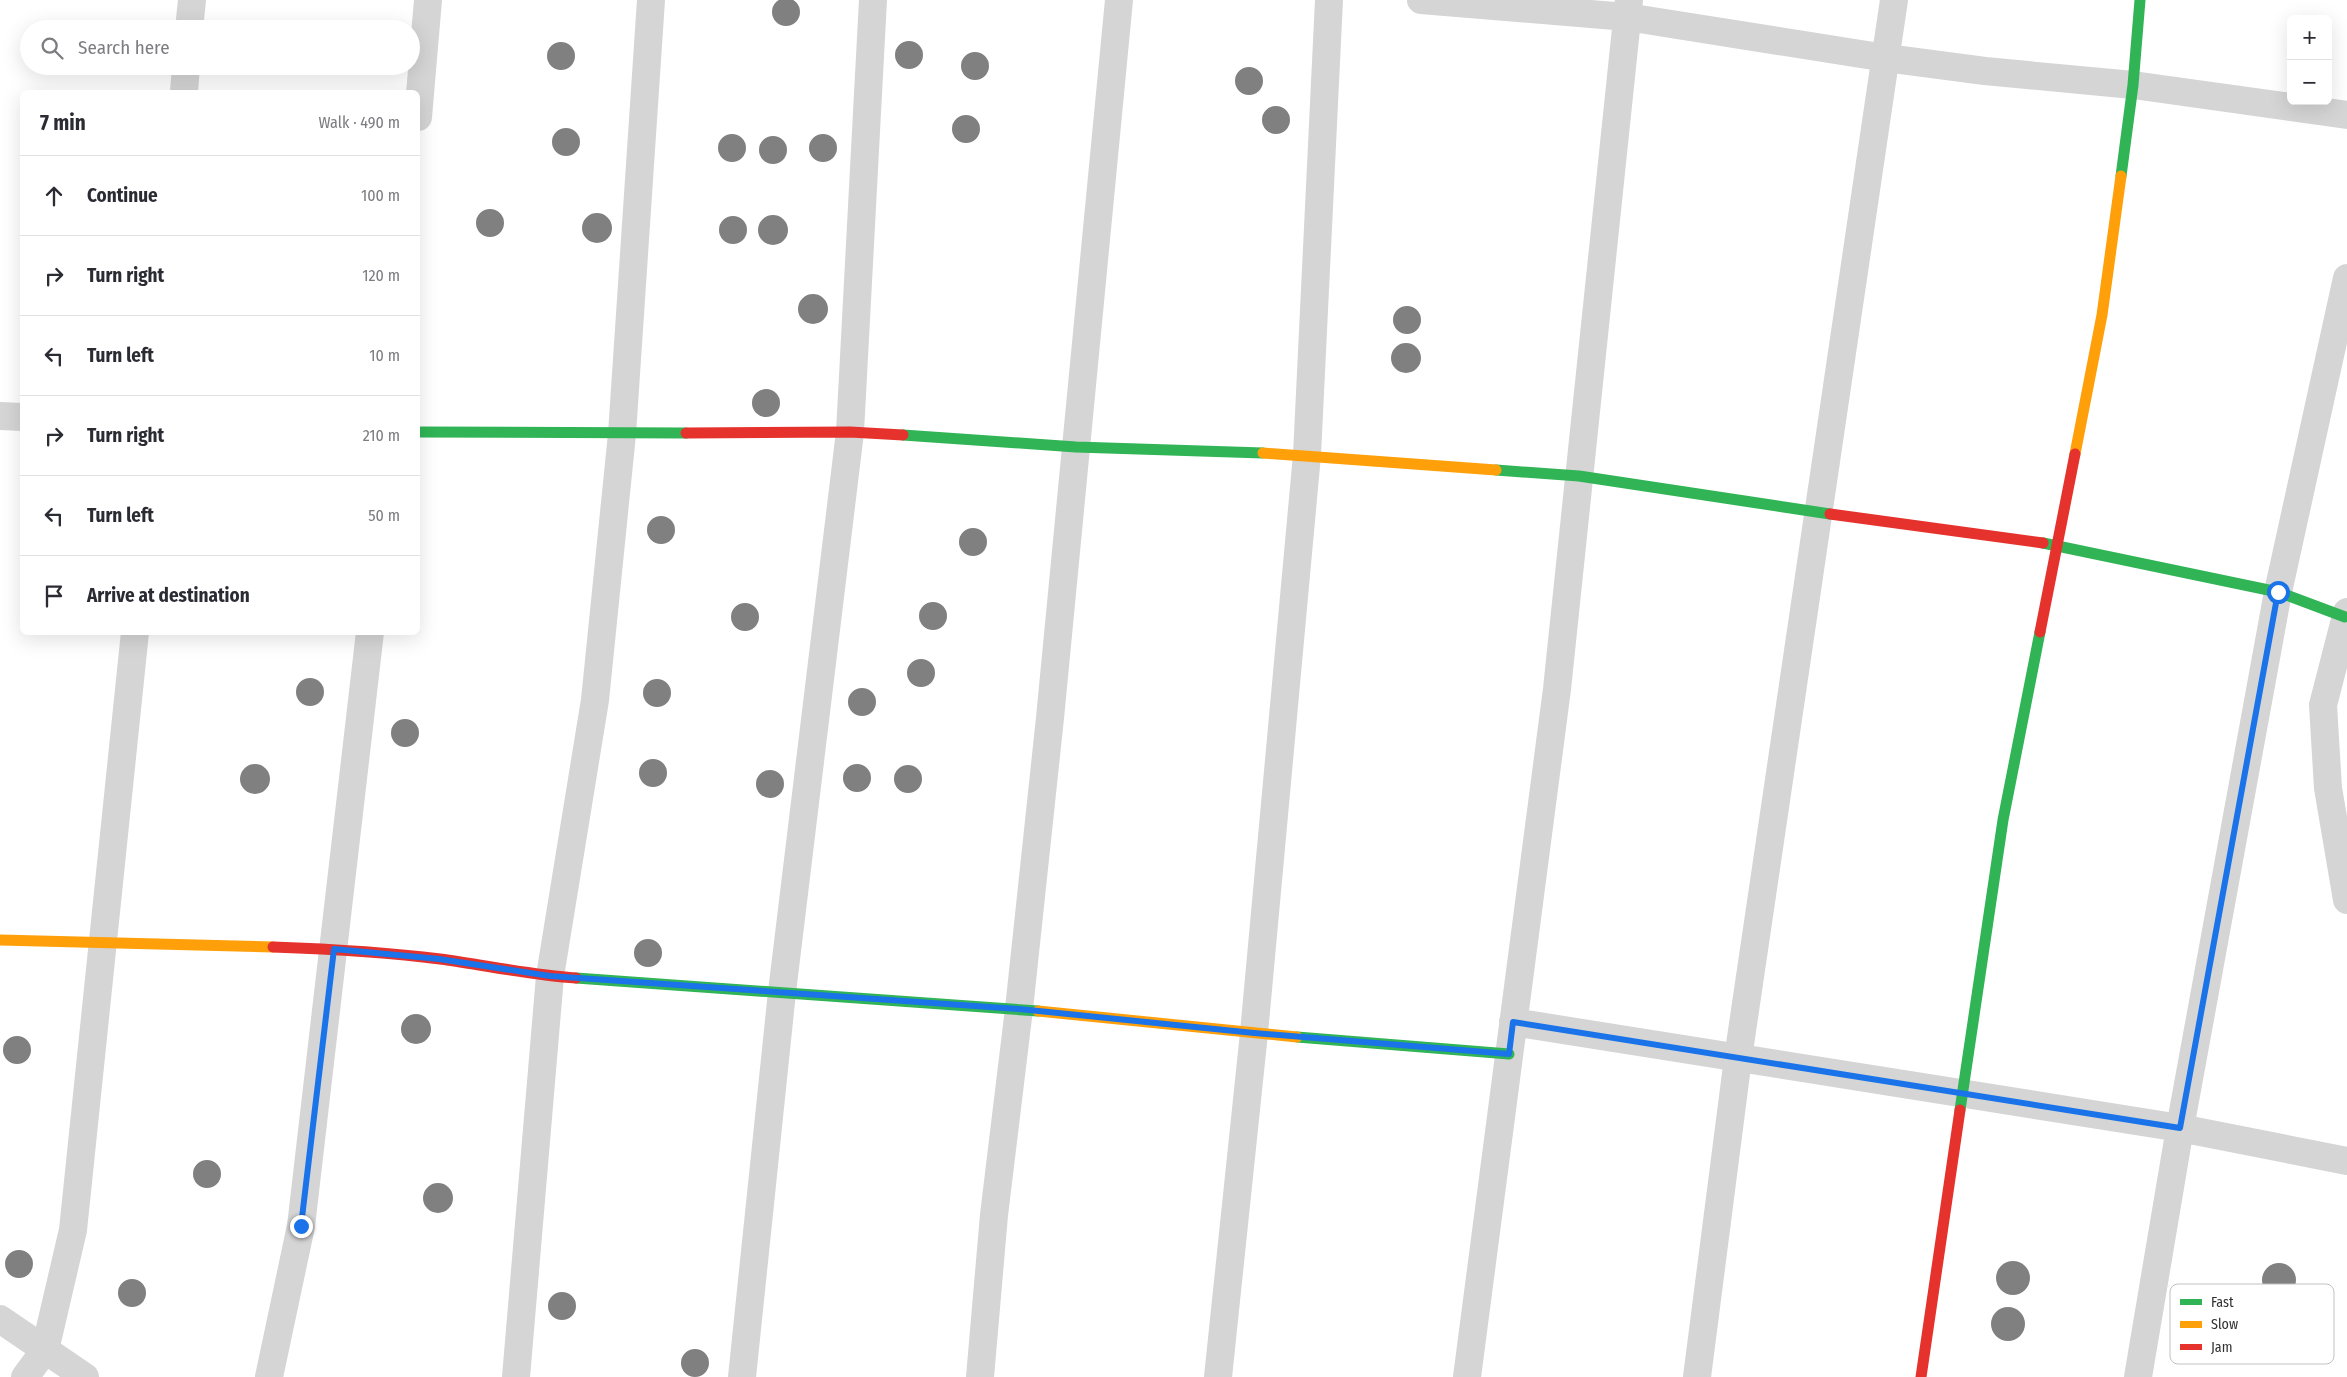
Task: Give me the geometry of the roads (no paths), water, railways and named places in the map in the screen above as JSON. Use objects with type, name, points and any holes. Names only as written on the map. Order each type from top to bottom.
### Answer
[{"type":"street","points":[[190,20],[192,0]]},
{"type":"street","points":[[420,94],[428,0]]},
{"type":"street","points":[[516,1377],[550,976],[595,700],[622,434],[651,0]]},
{"type":"street","points":[[742,1377],[782,992],[850,432],[873,0]]},
{"type":"street","points":[[980,1377],[994,1215],[1019,1009],[1051,708],[1119,0]]},
{"type":"street","points":[[1218,1377],[1254,1033],[1307,455],[1329,0]]},
{"type":"street","points":[[1421,0],[1628,8],[1886,58],[1985,71],[2133,84],[2347,115]]},
{"type":"street","points":[[1698,1377],[1738,1058],[1894,0]]},
{"type":"street","points":[[1921,1377],[2002,820],[2058,545],[2102,315],[2133,84],[2140,0]]},
{"type":"street","points":[[1467,1377],[1557,688],[1628,8]]},
{"type":"street","points":[[184,90],[185,75]]},
{"type":"street","points":[[2138,1377],[2180,1128],[2278,592],[2347,278]]},
{"type":"street","points":[[0,416],[20,417]]},
{"type":"street","points":[[420,432],[622,434],[850,432],[1076,447],[1307,455],[1579,476],[1818,512],[2058,545],[2278,592],[2346,615],[2323,704],[2328,788],[2347,900]]},
{"type":"street","points":[[25,1377],[45,1350],[73,1230],[135,635]]},
{"type":"street","points":[[270,1377],[301,1226],[370,635]]},
{"type":"street","points":[[0,940],[334,949],[439,959],[550,976],[1019,1009],[1254,1033],[1509,1054]]},
{"type":"street","points":[[1513,1022],[2180,1128],[2347,1161]]},
{"type":"street","points":[[0,1319],[86,1377]]}]
